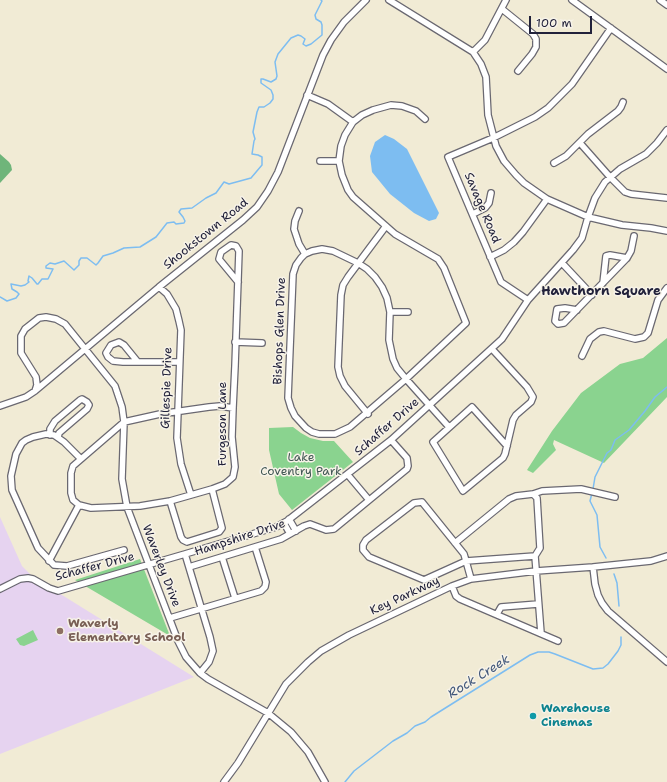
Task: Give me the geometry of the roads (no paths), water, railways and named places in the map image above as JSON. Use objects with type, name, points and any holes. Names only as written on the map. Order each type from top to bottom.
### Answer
[{"type":"street","name":"Shookstown Road","points":[[0,406],[26,397],[48,381],[159,287],[243,220],[257,207],[268,191],[278,172],[323,55],[331,40],[344,22],[366,0]]},
{"type":"street","points":[[389,0],[473,52],[482,64],[486,78],[488,115],[493,138],[504,161],[516,175],[547,199],[588,217],[622,225],[667,231]]},
{"type":"street","points":[[473,52],[485,40],[506,0]]},
{"type":"street","points":[[572,0],[667,69]]},
{"type":"street","points":[[660,0],[667,5]]},
{"type":"street","points":[[502,9],[533,34],[536,39],[536,47],[518,72]]},
{"type":"street","points":[[493,138],[534,117],[548,108],[560,97],[572,84],[611,28]]},
{"type":"street","points":[[307,95],[328,104],[353,122]]},
{"type":"street","points":[[554,163],[566,156],[618,111],[622,107],[623,102]]},
{"type":"street","points":[[368,414],[345,386],[340,376],[338,367],[341,295],[343,285],[386,226],[353,197],[344,183],[339,161],[346,135],[353,122],[362,115],[391,105],[402,106],[416,111],[425,119]]},
{"type":"street","name":"Schaffer Drive","points":[[0,589],[20,579],[28,578],[58,591],[284,523],[391,440],[492,349],[510,329],[528,300],[562,263],[582,238],[595,198],[605,182],[620,169],[646,154],[667,130]]},
{"type":"street","name":"Savage Road","points":[[493,138],[448,157],[501,282],[528,300]]},
{"type":"street","points":[[580,143],[610,177],[628,193],[667,198]]},
{"type":"street","points":[[320,161],[339,161]]},
{"type":"street","points":[[472,214],[485,208],[489,203],[491,193]]},
{"type":"street","points":[[490,257],[504,250],[514,242],[547,199]]},
{"type":"street","points":[[299,211],[294,229],[299,244],[305,254],[322,249],[333,251],[358,263],[371,273],[382,287],[387,298],[390,312],[390,350],[397,368],[449,427]]},
{"type":"street","name":"Bishops Glen Drive","points":[[305,254],[296,265],[293,274],[288,398],[291,408],[300,423],[312,432],[327,435],[342,432],[350,428],[368,414],[466,323],[444,268],[438,259],[395,234],[386,226]]},
{"type":"street","points":[[577,310],[627,258],[631,251],[634,236]]},
{"type":"street","name":"Furgeson Lane","points":[[79,505],[91,508],[127,507],[170,501],[212,490],[225,484],[233,477],[235,467],[232,437],[235,342],[238,282],[239,251],[236,246],[231,245],[221,252],[219,259],[238,282]]},
{"type":"street","points":[[603,283],[606,256],[610,255],[627,258]]},
{"type":"street","points":[[562,263],[592,295]]},
{"type":"street","name":"Gillespie Drive","points":[[159,287],[167,294],[176,309],[179,321],[177,438],[181,464],[191,495]]},
{"type":"street","points":[[582,356],[590,339],[599,332],[604,331],[635,339],[644,337],[648,333],[658,300],[667,288]]},
{"type":"street","points":[[390,312],[408,312]]},
{"type":"street","points":[[35,391],[36,377],[21,353],[20,340],[25,329],[39,318],[46,317],[61,322],[86,348]]},
{"type":"street","points":[[137,362],[124,345],[119,342],[111,345],[106,353],[113,361],[137,362],[179,362]]},
{"type":"street","points":[[235,342],[262,344]]},
{"type":"street","name":"Waverley Drive","points":[[86,348],[115,386],[122,407],[124,422],[122,479],[127,507],[186,658],[200,674],[268,713],[291,732],[300,741],[316,763],[325,782]]},
{"type":"street","points":[[492,349],[527,387],[533,397],[531,402],[516,415],[513,420],[507,446],[503,458],[463,491],[433,442],[472,407],[507,446]]},
{"type":"street","points":[[36,377],[48,381]]},
{"type":"street","points":[[50,435],[50,429],[55,421],[80,400],[82,399],[87,402],[89,405],[87,409],[60,433],[58,437]]},
{"type":"street","points":[[49,561],[79,505],[73,500],[71,493],[71,473],[73,466],[80,458],[124,422],[160,414],[220,406],[233,408]]},
{"type":"street","points":[[80,458],[54,435],[33,437],[22,443],[16,454],[11,476],[12,490],[26,523],[38,548],[54,565],[67,566],[124,550]]},
{"type":"street","name":"Hampshire Drive","points":[[189,567],[281,539],[310,524],[326,530],[334,529],[404,472],[408,466],[407,458],[391,440]]},
{"type":"street","points":[[348,474],[369,500]]},
{"type":"street","points":[[455,543],[508,499],[516,496],[533,494],[542,491],[574,489],[596,492],[615,497]]},
{"type":"street","points":[[170,501],[180,537],[187,542],[219,532],[222,528],[212,490]]},
{"type":"street","points":[[533,494],[536,498],[540,548],[535,556],[540,633]]},
{"type":"street","points":[[471,579],[466,561],[464,554],[422,502],[414,503],[366,540],[363,545],[363,550],[369,556],[424,580],[466,561],[535,556]]},
{"type":"street","points":[[289,519],[296,530]]},
{"type":"street","points":[[284,523],[290,534]]},
{"type":"street","points":[[170,618],[261,591],[265,587],[266,582],[255,547]]},
{"type":"street","points":[[185,554],[202,608],[213,651],[209,662],[200,674]]},
{"type":"street","name":"Key Parkway","points":[[224,782],[238,763],[286,684],[320,651],[349,635],[452,586],[471,579],[536,571],[593,567],[651,560],[667,556]]},
{"type":"street","points":[[222,557],[235,598]]},
{"type":"street","points":[[593,567],[598,595],[608,611],[667,662]]},
{"type":"street","points":[[452,586],[456,596],[460,599],[558,641]]},
{"type":"street","points":[[497,614],[501,607],[538,604]]},
{"type":"water","points":[[385,135],[394,139],[407,149],[439,213],[436,219],[429,221],[414,213],[390,194],[372,172],[370,156],[375,142]]},
{"type":"waterway","points":[[0,297],[7,301],[16,298],[19,294],[12,289],[11,284],[21,286],[25,285],[29,282],[29,276],[37,284],[42,279],[48,279],[53,269],[46,268],[46,266],[50,263],[55,264],[64,261],[74,270],[79,265],[81,258],[87,258],[96,265],[103,256],[124,248],[140,247],[156,237],[167,223],[184,223],[185,221],[179,212],[181,209],[192,208],[216,193],[224,182],[229,184],[251,178],[262,165],[262,157],[252,154],[255,139],[253,132],[257,112],[259,107],[264,107],[273,99],[271,90],[261,83],[261,79],[271,82],[276,79],[275,62],[278,54],[291,38],[298,35],[301,36],[305,39],[303,44],[306,46],[322,35],[321,22],[316,19],[315,15],[322,1],[321,0]]},
{"type":"waterway","name":"Rock Creek","points":[[593,489],[595,477],[607,453],[611,450],[615,440],[629,430],[655,397],[667,387]]},
{"type":"waterway","name":"Rock Creek","points":[[592,493],[590,501],[597,515],[600,547],[606,558]]},
{"type":"waterway","name":"Rock Creek","points":[[614,574],[617,583],[619,606]]},
{"type":"waterway","name":"Rock Creek","points":[[345,782],[354,771],[393,741],[530,655],[538,652],[549,652],[593,669],[603,668],[618,651],[621,645],[621,637]]},
{"type":"place","name":"Waverly Elementary School","points":[[60,631]]},
{"type":"place","name":"Warehouse Cinemas","points":[[533,716]]},
{"type":"district","name":"Hawthorn Square","points":[[601,292]]},
{"type":"park label","name":"Lake Coventry Park","points":[[301,465]]}]
